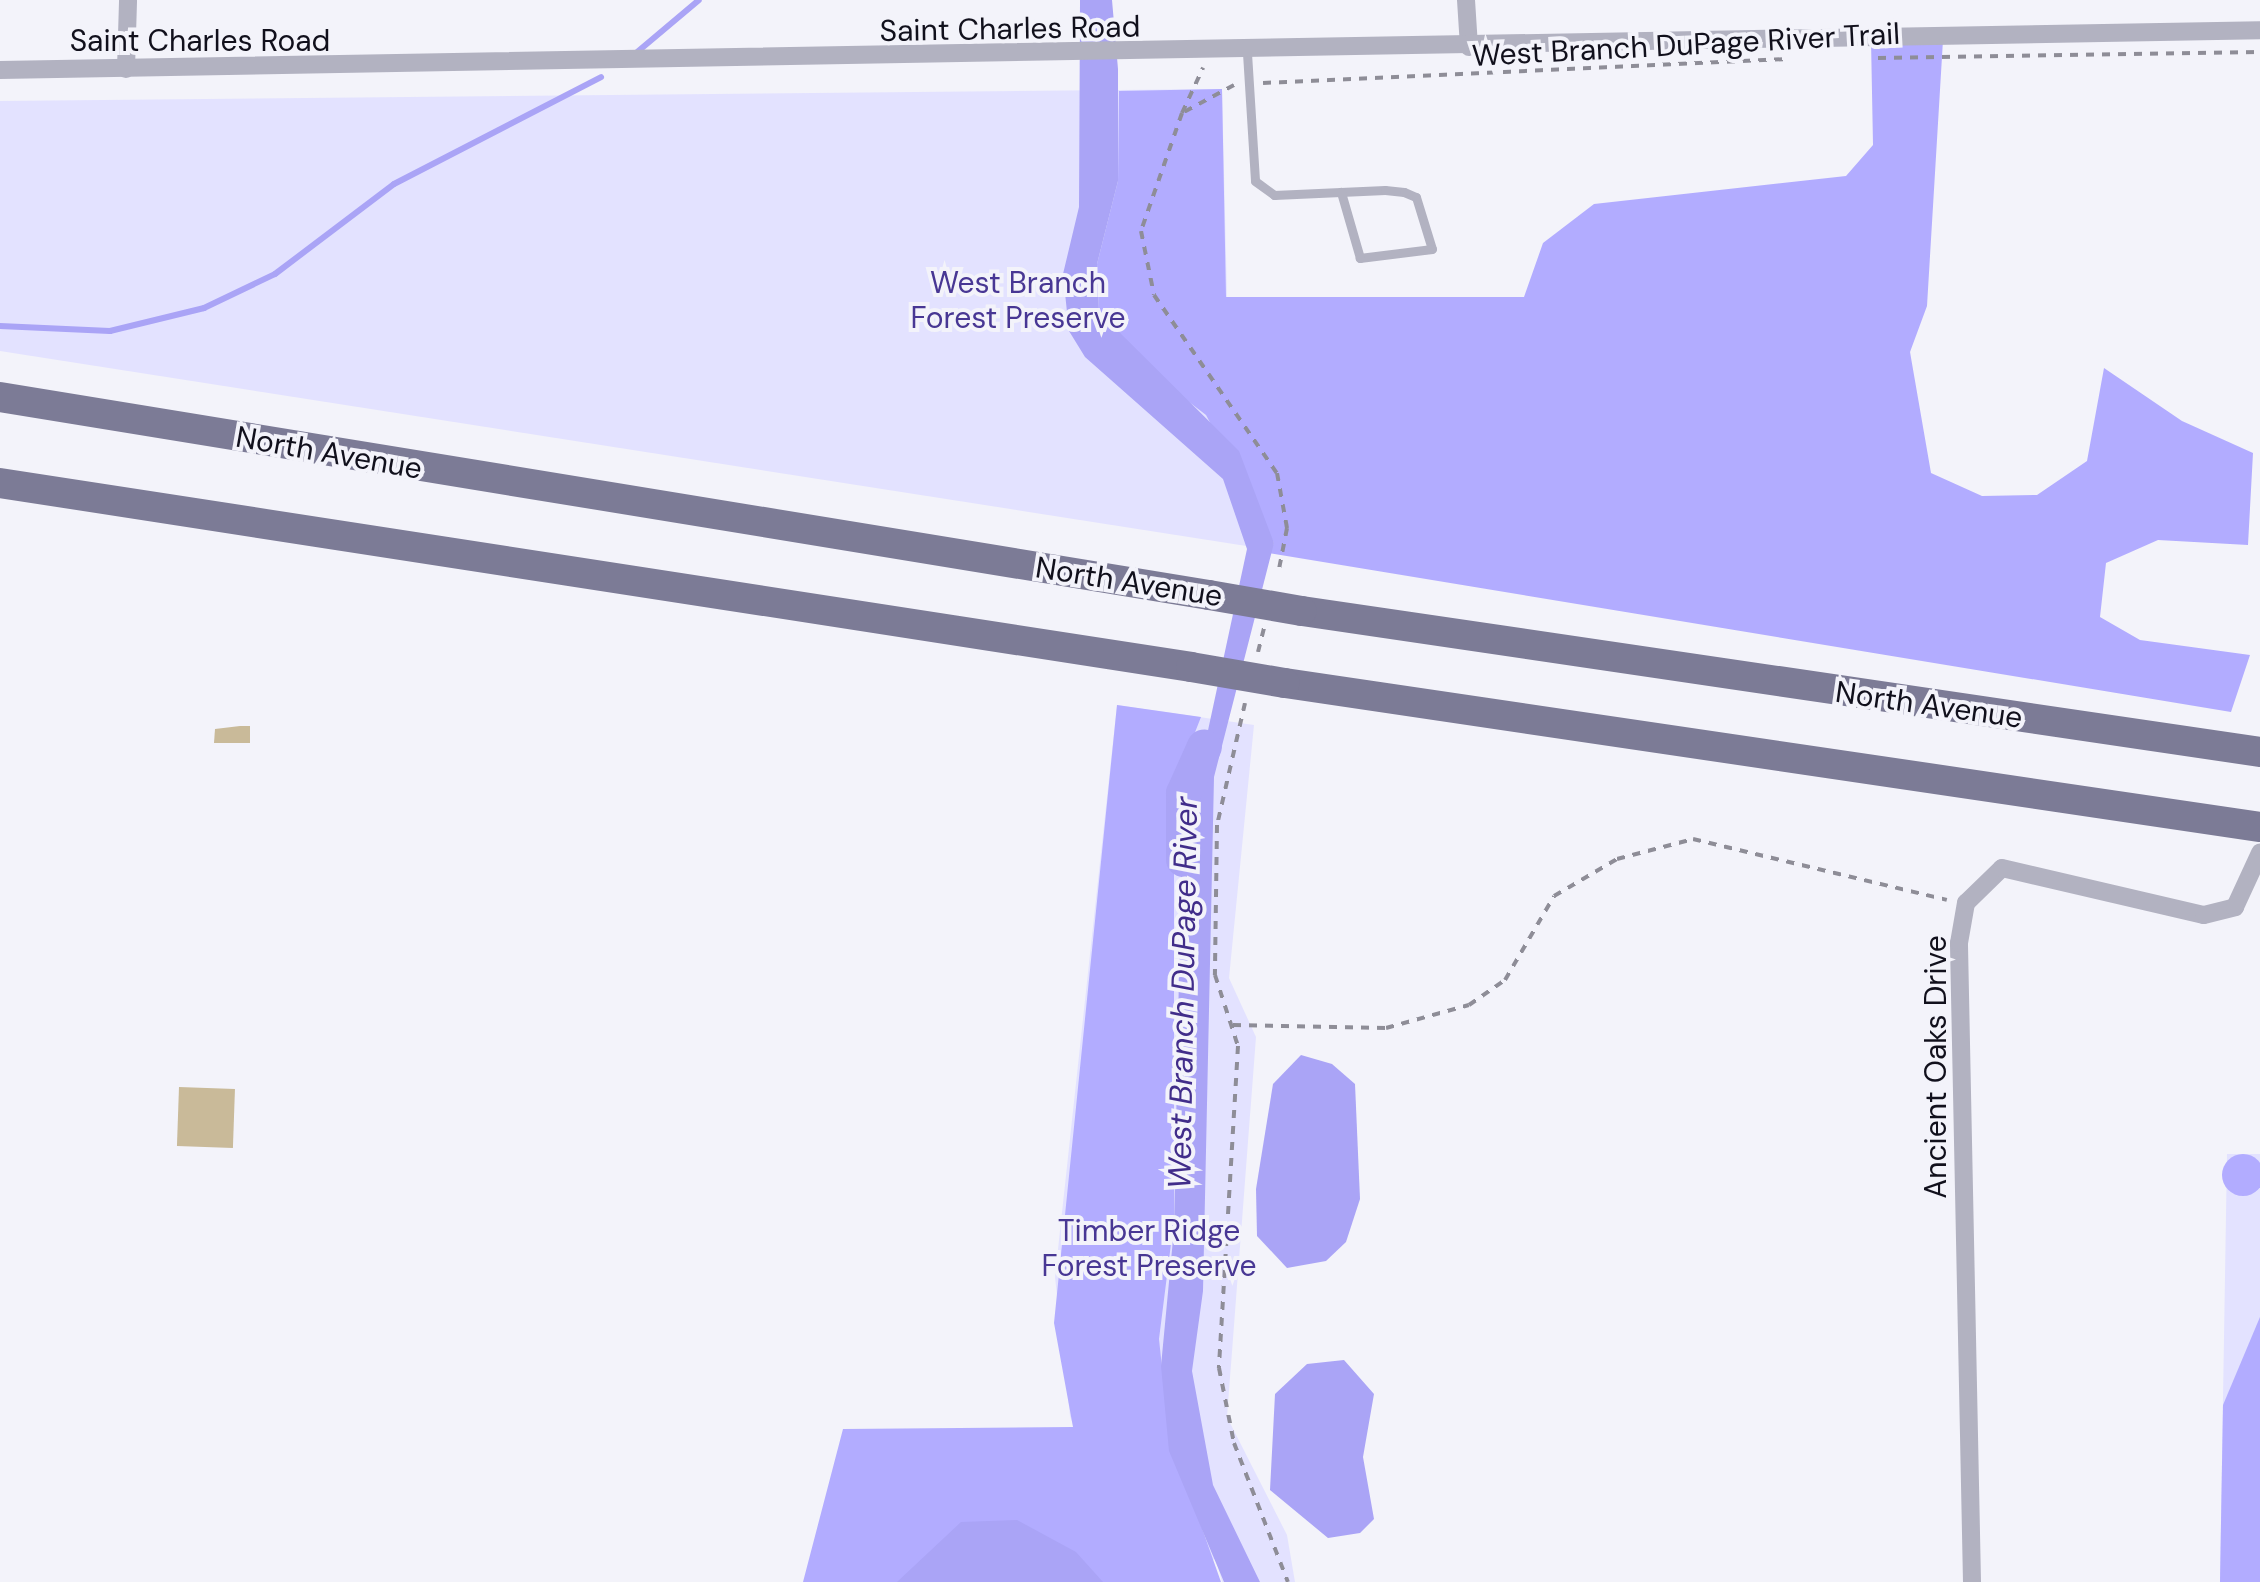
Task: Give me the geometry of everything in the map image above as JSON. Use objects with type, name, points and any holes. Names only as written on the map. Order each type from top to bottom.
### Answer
[{"type":"main road","name":"North Avenue","points":[[0,398],[1302,611],[2260,752]]},
{"type":"main road","points":[[0,483],[1284,683],[2260,827]]},
{"type":"street","points":[[126,69],[128,0]]},
{"type":"street","points":[[1466,0],[1469,46]]},
{"type":"street","name":"Saint Charles Road","points":[[0,70],[1172,54],[1469,46],[1792,31],[2260,30]]},
{"type":"street","name":"Ancient Oaks Drive","points":[[1972,1582],[1966,902],[2002,868],[2204,914],[2235,906],[2260,853]]},
{"type":"lane","points":[[1247,52],[1245,83],[1255,182],[1274,195],[1341,192],[1416,198],[1432,249],[1360,258],[1341,192]]},
{"type":"path","name":"West Branch DuPage River Trail","points":[[1869,58],[2260,52]]},
{"type":"path","points":[[1210,53],[1182,113],[1146,209],[1145,258],[1172,328],[1277,472],[1287,528],[1280,569]]},
{"type":"path","name":"West Branch DuPage River Trail","points":[[1182,113],[1245,83],[1795,59]]},
{"type":"path","points":[[1258,652],[1267,618]]},
{"type":"path","points":[[1245,703],[1216,825],[1215,975],[1233,1025],[1218,1368],[1234,1443],[1288,1582]]},
{"type":"path","points":[[1233,1025],[1386,1028],[1470,1005],[1505,980],[1554,896],[1617,859],[1693,839],[1966,902]]},
{"type":"green space","points":[[1871,40],[1943,40],[1927,306],[1910,352],[1931,473],[1982,496],[2037,495],[2087,461],[2104,368],[2182,421],[2253,453],[2248,545],[2158,540],[2106,563],[2100,617],[2140,640],[2250,655],[2231,712],[1269,553],[1274,543],[1206,415],[1149,371],[1099,312],[1097,264],[1118,181],[1119,91],[1222,89],[1226,297],[1524,297],[1543,243],[1594,204],[1846,176],[1873,145]]},
{"type":"green space","name":"West Branch Forest Preserve","points":[[1222,89],[1227,297],[1910,298],[1911,550],[2027,668],[0,351],[0,101]]},
{"type":"green space","name":"Timber Ridge Forest Preserve","points":[[1117,705],[1254,725],[1229,978],[1256,1037],[1227,1417],[1287,1535],[1295,1582],[1222,1582],[1216,1559],[1123,1577],[1070,1416],[1055,1277]]},
{"type":"green space","points":[[1117,705],[1201,717],[1174,786],[1174,1220],[1159,1339],[1169,1435],[1221,1582],[803,1582],[843,1429],[1073,1427],[1054,1323]]},
{"type":"green space","points":[[2227,1154],[2260,1154],[2260,1582],[2220,1582]]},
{"type":"green space","points":[[2243,1154],[2258,1160],[2264,1175],[2258,1190],[2243,1196],[2228,1190],[2222,1175],[2228,1160]]},
{"type":"green space","points":[[2260,1317],[2260,1582],[2220,1582],[2223,1405]]},
{"type":"water","points":[[1080,0],[1112,0],[1118,69],[1118,181],[1097,264],[1099,312],[1239,451],[1274,543],[1214,777],[1203,1291],[1192,1371],[1213,1485],[1260,1582],[1224,1582],[1169,1451],[1161,1366],[1174,1229],[1183,772],[1207,735],[1247,549],[1223,479],[1085,357],[1069,331],[1063,274],[1079,207]]},
{"type":"water","points":[[1301,1055],[1332,1064],[1355,1084],[1360,1199],[1346,1242],[1326,1261],[1287,1268],[1257,1236],[1256,1189],[1273,1084]]},
{"type":"water","points":[[1344,1360],[1374,1394],[1363,1457],[1374,1519],[1360,1533],[1328,1538],[1270,1490],[1275,1394],[1307,1364]]},
{"type":"water","points":[[1017,1520],[1076,1552],[1103,1582],[897,1582],[961,1522]]},
{"type":"building","points":[[250,726],[250,743],[214,743],[215,729]]},
{"type":"building","points":[[179,1087],[235,1089],[233,1148],[177,1146]]},
{"type":"waterway","points":[[636,53],[699,0]]},
{"type":"waterway","points":[[0,326],[110,331],[204,308],[275,274],[394,184],[601,77]]},
{"type":"waterway","name":"West Branch DuPage River","points":[[1183,859],[1183,793],[1204,746]]}]
